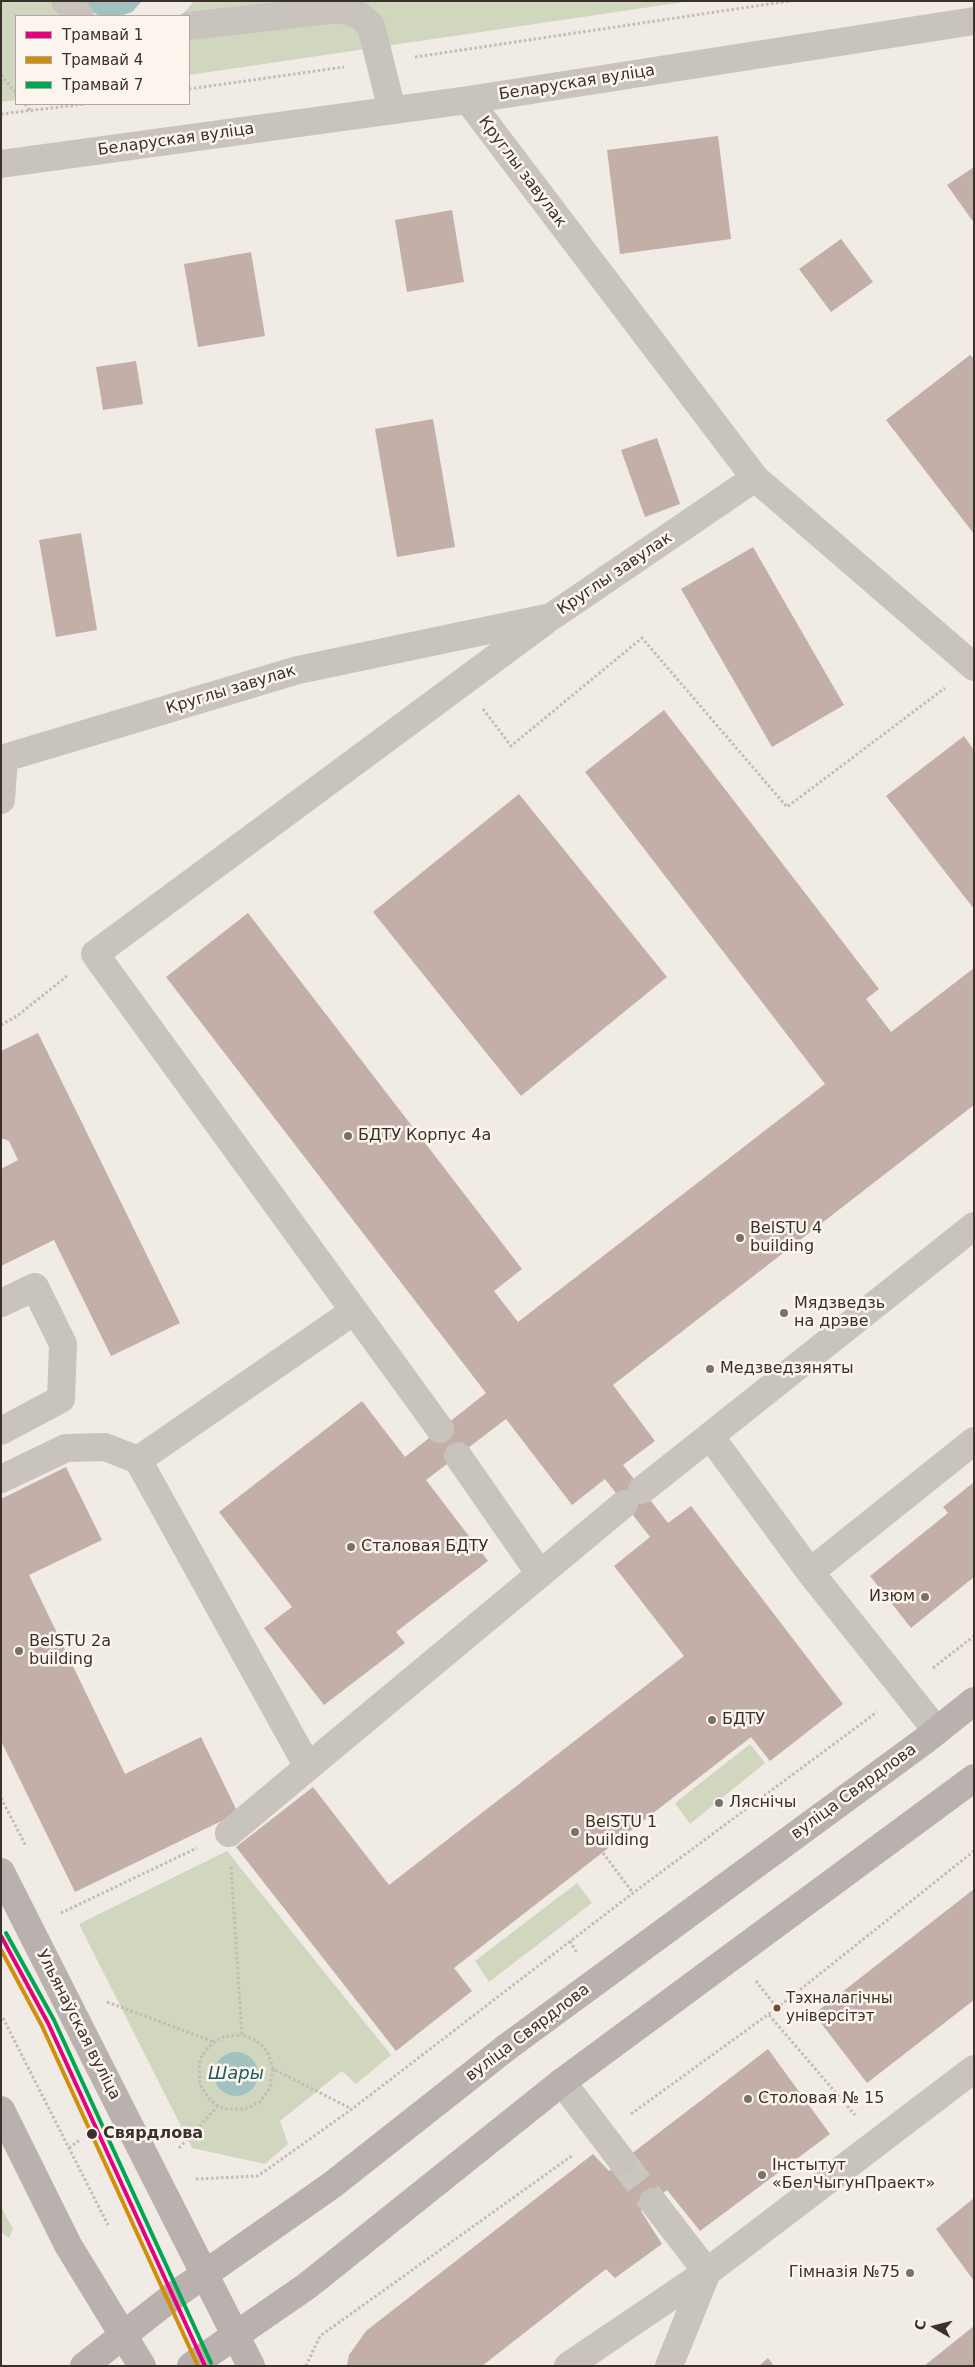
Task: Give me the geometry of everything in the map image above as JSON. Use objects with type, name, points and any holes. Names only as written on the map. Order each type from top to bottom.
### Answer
[{"type":"main road","name":"вуліца Свярдлова","points":[[84,2366],[121,2335],[332,2185],[507,2047],[937,1731],[974,1701]]},
{"type":"main road","points":[[191,2366],[234,2334],[307,2286],[562,2082],[974,1778]]},
{"type":"main road","name":"Ульянаўская вуліца","points":[[1,1872],[251,2366]]},
{"type":"main road","points":[[1,2110],[68,2245],[121,2335],[142,2366]]},
{"type":"street","points":[[66,1],[79,15]]},
{"type":"street","points":[[198,25],[221,1]]},
{"type":"street","points":[[198,25],[291,13],[343,10],[359,15],[371,26],[392,110]]},
{"type":"street","name":"Беларуская вуліца","points":[[1,164],[468,100],[974,21]]},
{"type":"street","name":"Круглы завулак","points":[[2,759],[298,670],[551,617],[756,478],[468,100]]},
{"type":"street","points":[[756,478],[974,666]]},
{"type":"street","points":[[440,1429],[95,954],[551,617]]},
{"type":"street","points":[[1,800],[2,759]]},
{"type":"street","points":[[229,1833],[633,1497],[974,1226]]},
{"type":"street","points":[[1,1303],[35,1287],[63,1344],[61,1398],[1,1430]]},
{"type":"street","points":[[138,1460],[354,1311]]},
{"type":"street","points":[[710,1436],[810,1572],[937,1731]]},
{"type":"street","points":[[810,1572],[974,1442]]},
{"type":"street","points":[[1,1479],[66,1448],[105,1447],[138,1460],[308,1767]]},
{"type":"street","points":[[458,1456],[540,1574]]},
{"type":"street","points":[[568,2366],[707,2272],[974,2069]]},
{"type":"street","points":[[562,2082],[622,2161]]},
{"type":"street","points":[[653,2202],[707,2272]]},
{"type":"street","points":[[669,2366],[707,2272]]},
{"type":"path","points":[[190,89],[789,1]]},
{"type":"path","points":[[1,75],[15,92]]},
{"type":"path","points":[[26,105],[31,111]]},
{"type":"path","points":[[1,114],[77,105]]},
{"type":"path","points":[[462,681],[511,746],[642,638],[787,807],[974,666]]},
{"type":"path","points":[[1,1025],[17,1016],[95,954]]},
{"type":"path","points":[[192,2172],[196,2180],[257,2176],[352,2109],[633,1893],[904,1691],[974,1636]]},
{"type":"path","points":[[1,1798],[28,1851]]},
{"type":"path","points":[[60,1913],[229,1833],[242,2035]]},
{"type":"path","points":[[306,2366],[320,2336],[769,2014],[974,1851]]},
{"type":"path","points":[[603,1852],[633,1893]]},
{"type":"path","points":[[56,1904],[65,1922]]},
{"type":"path","points":[[109,2010],[105,2001],[214,2042]]},
{"type":"path","points":[[769,2014],[878,2142]]},
{"type":"path","points":[[3,2018],[108,2225]]},
{"type":"path","points":[[242,2035],[257,2041],[267,2050],[273,2069],[270,2088],[260,2102],[245,2109],[236,2110],[218,2106],[204,2093],[198,2076],[202,2055],[214,2042],[223,2037],[242,2035]]},
{"type":"path","points":[[273,2069],[352,2109]]},
{"type":"path","points":[[179,2148],[218,2106]]},
{"type":"path","points":[[69,2148],[81,2140]]},
{"type":"path","points":[[174,2140],[183,2156]]},
{"type":"green space","points":[[1,1],[50,1],[62,15],[15,15],[15,100],[1,102]]},
{"type":"green space","points":[[194,1],[691,1],[190,75],[190,15],[182,15]]},
{"type":"green space","points":[[750,1744],[765,1763],[690,1824],[675,1803]]},
{"type":"green space","points":[[227,1851],[391,2055],[356,2084],[342,2071],[280,2121],[288,2144],[265,2164],[192,2148],[79,1924]]},
{"type":"green space","points":[[577,1883],[592,1903],[489,1982],[475,1961]]},
{"type":"green space","points":[[1,2207],[13,2229],[9,2238],[1,2232]]},
{"type":"water","points":[[81,1],[142,1],[132,12],[123,15],[98,15],[84,6]]},
{"type":"water","name":"Шары","points":[[236,2052],[248,2056],[254,2062],[258,2074],[254,2086],[248,2092],[236,2096],[224,2092],[218,2086],[214,2074],[218,2062],[224,2056]]},
{"type":"building","points":[[718,136],[731,239],[620,254],[607,150]]},
{"type":"building","points":[[974,167],[974,223],[947,185]]},
{"type":"building","points":[[452,210],[464,282],[407,292],[395,220]]},
{"type":"building","points":[[841,239],[873,282],[831,312],[799,269]]},
{"type":"building","points":[[251,252],[265,336],[198,347],[184,264]]},
{"type":"building","points":[[970,355],[974,359],[974,534],[886,420]]},
{"type":"building","points":[[136,361],[143,404],[103,410],[96,367]]},
{"type":"building","points":[[433,419],[455,547],[397,557],[375,429]]},
{"type":"building","points":[[657,438],[680,504],[645,517],[621,450]]},
{"type":"building","points":[[81,533],[97,630],[56,637],[39,540]]},
{"type":"building","points":[[753,547],[844,705],[772,747],[681,589]]},
{"type":"building","points":[[664,710],[879,989],[866,999],[891,1032],[974,968],[974,1105],[613,1385],[655,1441],[623,1465],[668,1523],[691,1506],[843,1704],[770,1761],[751,1737],[454,1968],[472,1991],[396,2051],[236,1847],[313,1787],[389,1885],[684,1656],[614,1566],[650,1537],[605,1479],[572,1505],[506,1419],[426,1480],[488,1561],[396,1632],[405,1643],[324,1705],[264,1628],[292,1607],[219,1512],[362,1401],[405,1457],[486,1393],[166,977],[248,913],[522,1269],[494,1291],[518,1322],[825,1084],[585,772]]},
{"type":"building","points":[[964,736],[974,750],[974,909],[886,796]]},
{"type":"building","points":[[519,794],[667,977],[521,1096],[373,912]]},
{"type":"building","points":[[38,1033],[180,1323],[111,1356],[54,1240],[1,1266],[1,1169],[18,1160],[9,1141],[1,1138],[1,1051]]},
{"type":"building","points":[[66,1467],[102,1540],[29,1575],[125,1774],[201,1737],[238,1813],[75,1892],[1,1741],[1,1499]]},
{"type":"building","points":[[974,1482],[974,1577],[911,1628],[870,1576],[948,1513],[943,1507]]},
{"type":"building","points":[[974,1889],[974,2000],[867,2083],[814,2014]]},
{"type":"building","points":[[768,2049],[830,2134],[700,2231],[667,2190],[641,2211],[662,2244],[615,2278],[606,2269],[482,2366],[347,2366],[349,2355],[366,2331],[593,2154],[609,2171]]},
{"type":"building","points":[[974,2198],[974,2281],[936,2229]]},
{"type":"building","points":[[974,2326],[974,2366],[924,2366]]},
{"type":"building","points":[[768,2358],[774,2366],[759,2366]]},
{"type":"tunnel","points":[[622,2161],[653,2202]]},
{"type":"tram line","name":"7","points":[[6,1933],[54,2020],[211,2363]]},
{"type":"tram line","name":"1","points":[[1,1936],[48,2023],[205,2366]]},
{"type":"tram line","name":"4","points":[[1,1950],[42,2026],[198,2366]]},
{"type":"place","name":"БДТУ Корпус 4а","points":[[348,1136]]},
{"type":"place","name":"BelSTU 4 building","points":[[740,1238]]},
{"type":"place","name":"Мядзведзь на дрэве","points":[[784,1313]]},
{"type":"place","name":"Медзведзяняты","points":[[710,1369]]},
{"type":"place","name":"Сталовая БДТУ","points":[[351,1547]]},
{"type":"place","name":"Изюм","points":[[925,1597]]},
{"type":"place","name":"BelSTU 2a building","points":[[19,1651]]},
{"type":"place","name":"БДТУ","points":[[712,1720]]},
{"type":"place","name":"Ляснічы","points":[[719,1803]]},
{"type":"place","name":"BelSTU 1 building","points":[[575,1832]]},
{"type":"place","name":"Тэхналагічны універсітэт","points":[[777,2008]]},
{"type":"place","name":"Столовая № 15","points":[[748,2099]]},
{"type":"place","name":"Свярдлова","points":[[92,2134]]},
{"type":"place","name":"Інстытут «БелЧыгунПраект»","points":[[762,2175]]},
{"type":"place","name":"Гімназія №75","points":[[910,2273]]}]
